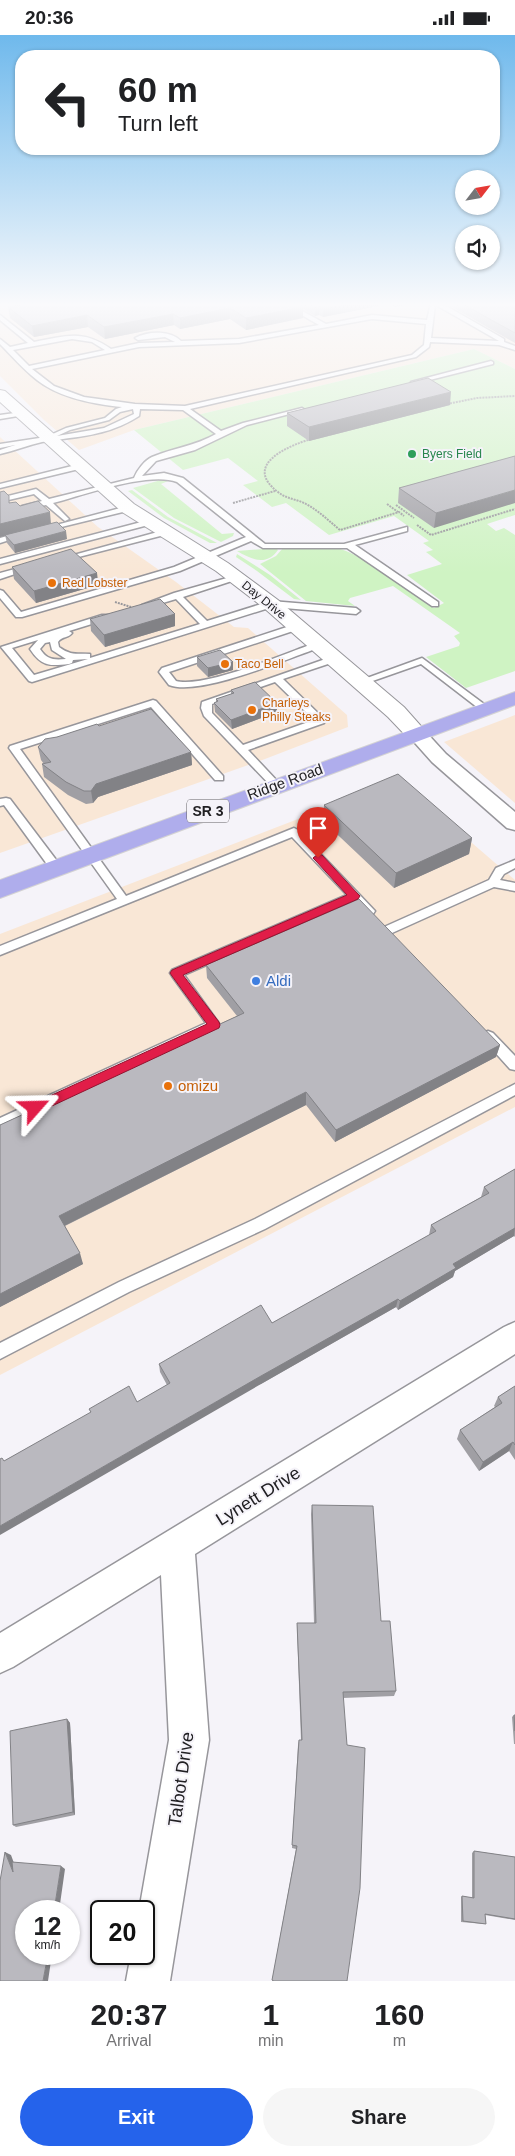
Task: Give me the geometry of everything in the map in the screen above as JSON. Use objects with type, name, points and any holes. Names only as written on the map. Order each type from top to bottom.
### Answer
[{"type":"main road","name":"Ridge Road","points":[[0,889],[276,785],[515,698]]},
{"type":"street","name":"Day Drive","points":[[3,399],[128,508],[207,557],[271,604],[396,712],[439,758],[515,823]]},
{"type":"street","name":"Lynett Drive","points":[[0,1654],[515,1337]]},
{"type":"street","name":"Talbot Drive","points":[[148,1981],[189,1740],[178,1545]]},
{"type":"lane","points":[[69,393],[89,400],[136,406],[185,409],[255,393]]},
{"type":"lane","points":[[0,446],[48,438],[78,437],[120,426],[137,415],[136,406]]},
{"type":"lane","points":[[0,451],[48,438],[68,429],[107,419],[118,410],[136,406]]},
{"type":"lane","points":[[185,409],[220,434]]},
{"type":"lane","points":[[137,479],[140,472],[153,459],[192,448],[245,424],[308,409]]},
{"type":"lane","points":[[0,417],[22,414]]},
{"type":"lane","points":[[0,486],[80,466]]},
{"type":"lane","points":[[15,511],[137,479],[156,475],[168,475],[180,480],[263,546],[349,545],[404,529]]},
{"type":"lane","points":[[0,500],[36,491],[65,519]]},
{"type":"lane","points":[[38,531],[128,508]]},
{"type":"lane","points":[[0,563],[149,522]]},
{"type":"lane","points":[[58,561],[165,532]]},
{"type":"lane","points":[[0,541],[28,534]]},
{"type":"lane","points":[[0,593],[19,615],[177,569],[252,538]]},
{"type":"lane","points":[[349,545],[435,604]]},
{"type":"lane","points":[[0,576],[38,566]]},
{"type":"lane","points":[[133,609],[237,578]]},
{"type":"lane","points":[[177,595],[206,625]]},
{"type":"lane","points":[[184,631],[170,631],[57,664],[50,663],[40,657],[35,649],[37,645],[114,617],[6,647],[32,679],[271,604],[356,611]]},
{"type":"lane","points":[[296,627],[165,669],[166,677],[172,684],[188,685],[202,683],[318,645]]},
{"type":"lane","points":[[58,636],[54,642],[55,648],[62,655],[78,659]]},
{"type":"lane","points":[[276,785],[207,714],[207,702],[334,659]]},
{"type":"lane","points":[[360,682],[422,661],[485,709]]},
{"type":"lane","points":[[241,749],[321,721],[277,679]]},
{"type":"lane","points":[[124,901],[14,749],[153,703],[220,779]]},
{"type":"lane","points":[[2,799],[56,868]]},
{"type":"lane","points":[[0,951],[294,832],[385,927],[493,883],[515,887]]},
{"type":"lane","points":[[493,883],[500,871],[515,864]]},
{"type":"lane","points":[[0,1124],[214,1025],[176,973],[354,896]]},
{"type":"lane","points":[[482,1029],[515,1065]]},
{"type":"lane","points":[[0,1351],[124,1287],[260,1223],[515,1089]]},
{"type":"path","points":[[442,405],[477,397],[515,397]]},
{"type":"path","points":[[314,438],[291,444],[272,455],[265,469],[265,476],[275,491],[305,504],[340,530],[399,513]]},
{"type":"path","points":[[232,503],[275,491]]},
{"type":"path","points":[[387,504],[410,521]]},
{"type":"path","points":[[413,517],[396,505],[400,504],[420,517]]},
{"type":"path","points":[[416,525],[431,535],[515,509]]},
{"type":"path","points":[[115,602],[133,609]]},
{"type":"shaded area","points":[[17,393],[290,393],[134,430],[79,450],[44,420]]},
{"type":"shaded area","points":[[0,437],[98,527],[176,582],[234,627],[248,628],[347,715],[348,727],[265,759],[0,853]]},
{"type":"shaded area","points":[[515,715],[515,803],[444,742]]},
{"type":"shaded area","points":[[399,780],[515,880],[515,1107],[0,1375],[0,934]]},
{"type":"green space","points":[[290,393],[515,393],[515,515],[487,524],[496,531],[504,528],[515,535],[515,671],[466,688],[426,657],[459,646],[460,643],[454,636],[460,633],[393,586],[350,598],[348,601],[355,606],[306,601],[260,564],[276,556],[283,548],[316,546],[336,548],[359,557],[434,608],[444,603],[407,575],[442,564],[426,552],[433,550],[423,543],[429,541],[394,516],[329,535],[286,503],[272,507],[243,485],[258,481],[228,458],[183,470],[134,430]]},
{"type":"green space","points":[[161,480],[168,481],[161,484],[222,534],[234,533],[233,536],[221,542],[174,518],[133,488]]},
{"type":"green space","points":[[132,490],[168,517],[217,543],[210,543],[164,518],[128,491]]},
{"type":"green space","points":[[276,548],[278,550],[273,555],[263,560],[253,559],[237,551]]},
{"type":"green space","points":[[237,554],[270,575],[301,600],[294,599],[236,557]]},
{"type":"building","points":[[368,393],[448,393],[309,427],[287,413]]},
{"type":"building","points":[[515,456],[515,490],[436,513],[399,488]]},
{"type":"building","points":[[4,491],[9,496],[9,503],[16,502],[20,506],[38,501],[50,512],[0,524],[0,492]]},
{"type":"building","points":[[57,522],[66,531],[14,545],[5,535]]},
{"type":"building","points":[[71,549],[97,573],[34,591],[12,567]]},
{"type":"building","points":[[160,599],[175,614],[104,635],[90,619]]},
{"type":"building","points":[[220,650],[233,662],[208,668],[197,657]]},
{"type":"building","points":[[255,682],[277,703],[231,720],[214,703],[218,701],[216,699],[234,693],[231,690]]},
{"type":"building","points":[[151,709],[191,752],[96,784],[91,791],[84,791],[66,782],[42,764],[51,762],[38,747],[45,739],[97,724],[99,726]]},
{"type":"building","points":[[398,774],[472,838],[396,873],[324,805]]},
{"type":"building","points":[[359,899],[500,1045],[336,1130],[306,1092],[59,1216],[80,1253],[0,1294],[0,1125],[244,1013],[206,965]]},
{"type":"building","points":[[515,1169],[515,1228],[453,1264],[456,1268],[400,1301],[398,1299],[261,1376],[0,1526],[0,1459],[2,1458],[4,1461],[91,1412],[89,1409],[129,1386],[137,1402],[170,1383],[159,1364],[261,1305],[272,1323],[436,1231],[431,1225],[489,1193],[484,1187]]},
{"type":"building","points":[[515,1386],[515,1445],[513,1442],[483,1462],[460,1430],[502,1403],[498,1397]]},
{"type":"building","points":[[312,1505],[373,1506],[381,1621],[390,1621],[396,1691],[343,1692],[347,1745],[365,1748],[360,1888],[347,1981],[274,1981],[272,1980],[297,1846],[292,1845],[299,1740],[302,1740],[297,1623],[316,1623]]},
{"type":"building","points":[[67,1719],[73,1812],[13,1825],[10,1731]]},
{"type":"building","points":[[474,1851],[515,1857],[515,1919],[485,1914],[486,1924],[463,1921],[462,1896],[474,1898]]},
{"type":"building","points":[[5,1852],[13,1872],[12,1862],[61,1866],[56,1900],[15,1900],[15,1965],[46,1965],[43,1981],[0,1981],[0,1881]]},
{"type":"place","name":"Byers Field","points":[[412,454]]},
{"type":"place","name":"Red Lobster","points":[[52,583]]},
{"type":"place","name":"Taco Bell","points":[[225,664]]},
{"type":"place","name":"Charleys Philly Steaks","points":[[252,710]]},
{"type":"place","name":"Aldi","points":[[256,981]]},
{"type":"place","name":"omizu","points":[[168,1086]]},
{"type":"route","points":[[35,1108],[214,1025],[176,973],[354,896],[318,858]]}]
